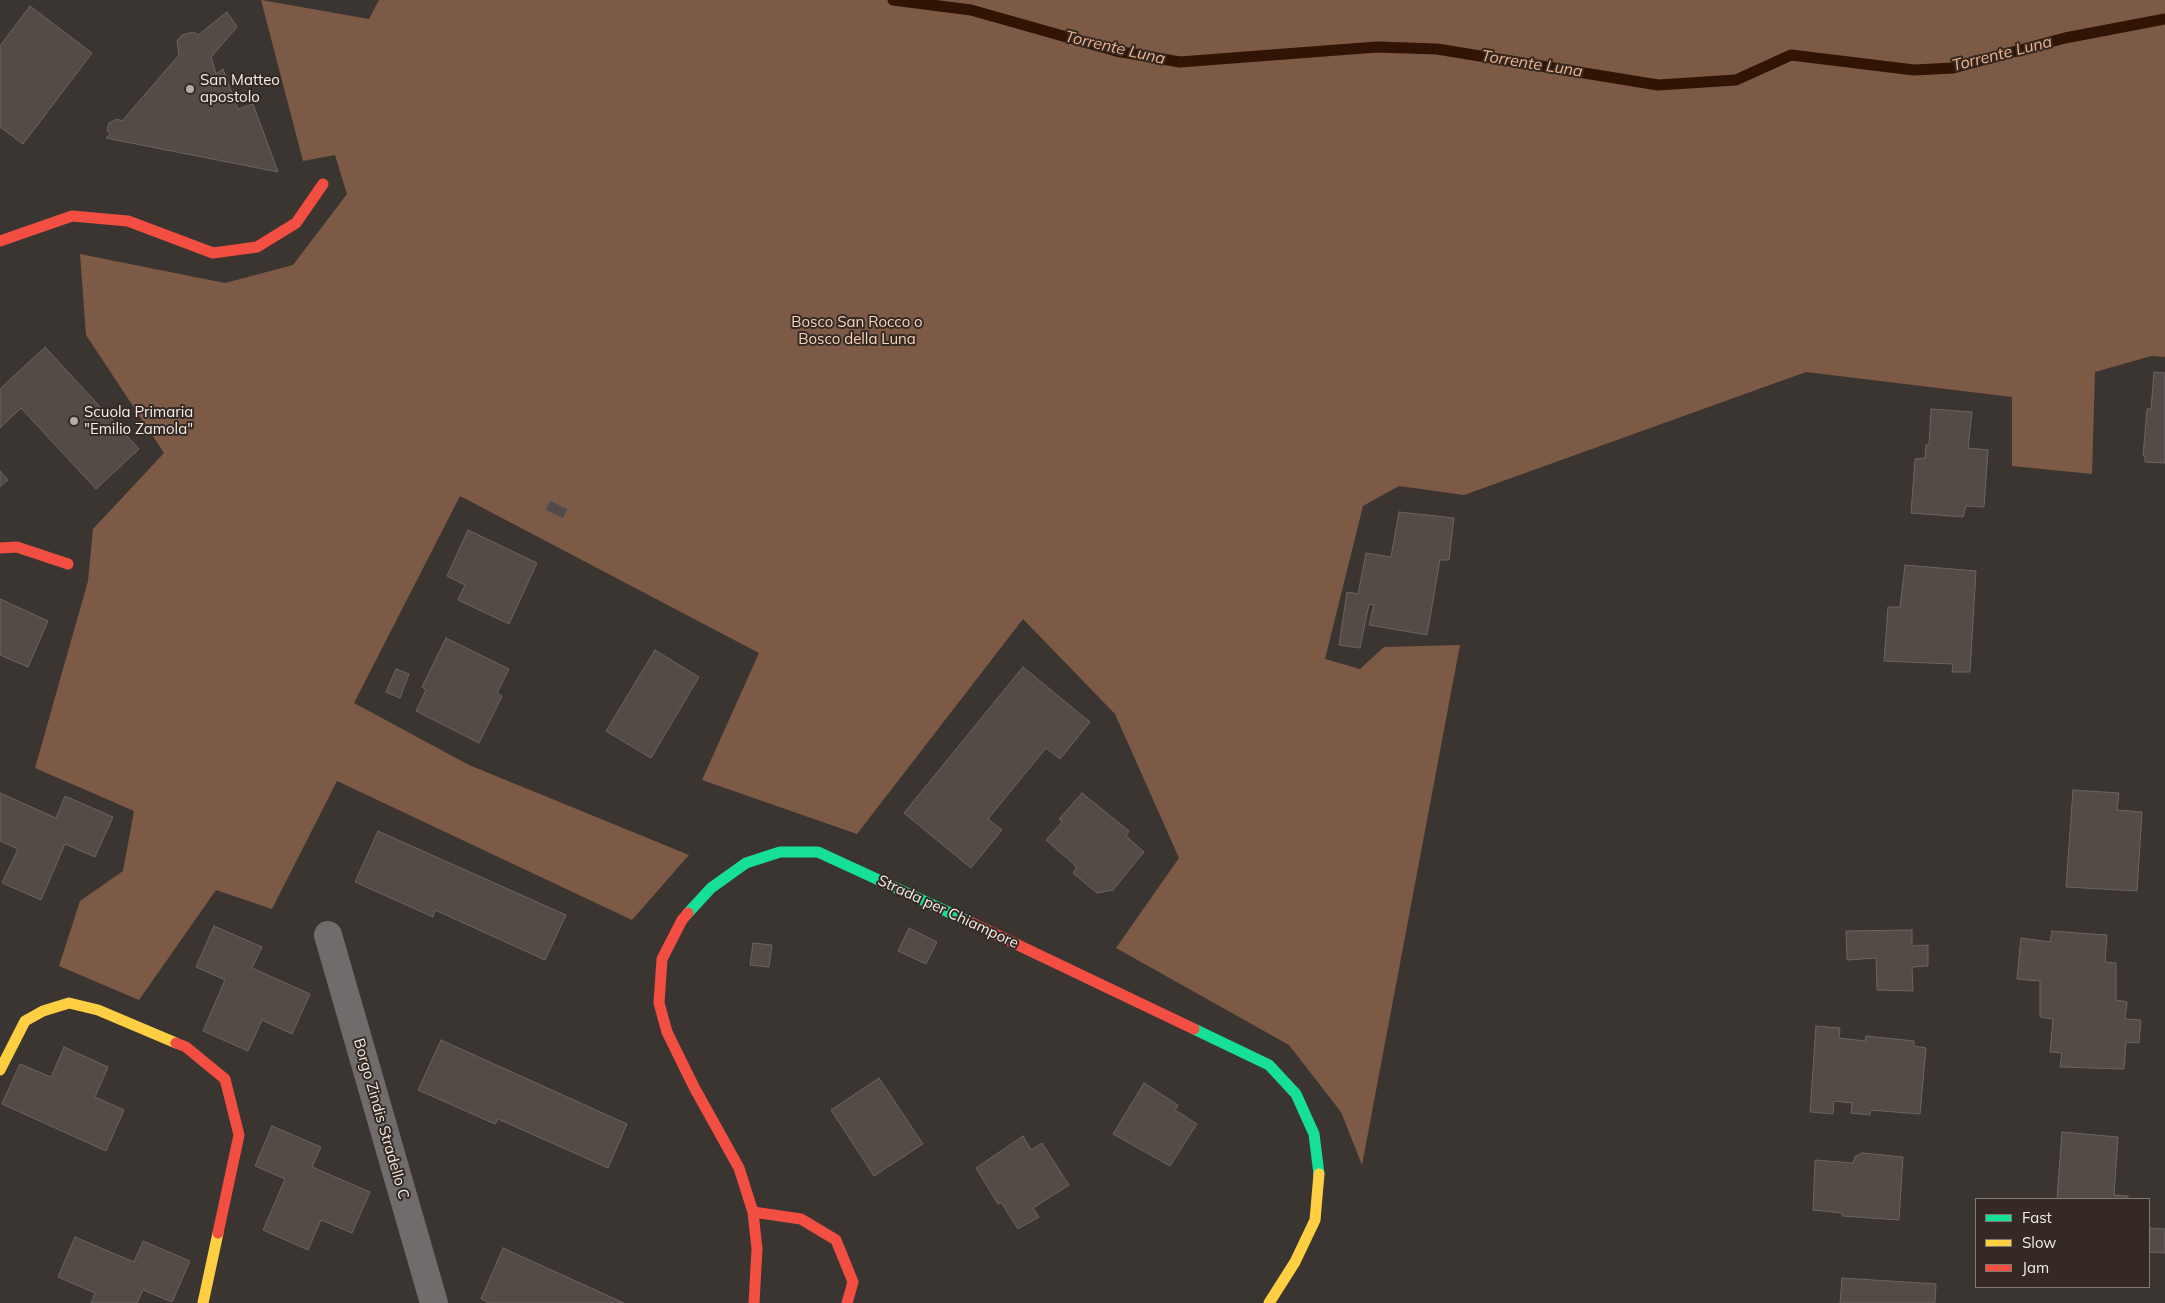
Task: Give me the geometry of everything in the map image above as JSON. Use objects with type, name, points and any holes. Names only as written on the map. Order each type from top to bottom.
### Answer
[{"type":"street","points":[[0,241],[72,216],[128,221],[213,252],[257,247],[296,222],[323,184]]},
{"type":"street","points":[[0,548],[17,547],[68,564]]},
{"type":"street","name":"Strada per Chiampore","points":[[754,1303],[757,1249],[753,1212],[739,1168],[694,1087],[668,1032],[659,1003],[662,959],[682,920],[711,888],[746,863],[780,852],[818,852],[1011,941],[1269,1064],[1296,1094],[1314,1134],[1320,1172],[1315,1220],[1295,1262],[1269,1303]]},
{"type":"street","name":"Borgo Zindis Stradello C","points":[[328,935],[434,1303]]},
{"type":"street","points":[[0,1070],[25,1021],[43,1011],[69,1003],[98,1010],[186,1047],[224,1079],[239,1135],[203,1303]]},
{"type":"street","points":[[753,1212],[801,1219],[836,1240],[852,1296]]},
{"type":"green space","name":"Bosco San Rocco o Bosco della Luna","points":[[261,0],[369,19],[379,0],[2165,0],[2165,357],[2151,356],[2095,372],[2092,474],[2012,466],[2012,397],[1806,372],[1464,495],[1399,486],[1363,506],[1325,659],[1360,669],[1384,647],[1460,645],[1362,1165],[1341,1112],[1289,1045],[1116,948],[1179,858],[1115,714],[1023,619],[857,834],[702,780],[759,653],[460,496],[354,703],[469,765],[689,855],[632,920],[337,781],[272,909],[216,890],[139,1000],[59,966],[80,901],[123,871],[134,811],[35,768],[88,581],[93,529],[164,453],[86,335],[80,254],[225,283],[293,265],[347,194],[335,155],[303,161]]},
{"type":"building","points":[[30,6],[92,53],[23,144],[0,127],[0,46]]},
{"type":"building","name":"San Matteo apostolo","points":[[227,12],[237,27],[211,57],[216,74],[223,69],[238,109],[253,104],[278,172],[106,138],[110,134],[107,130],[109,123],[117,119],[122,121],[179,55],[177,41],[182,35],[193,32],[198,35]]},
{"type":"building","name":"Scuola Primaria \"Emilio Zamola\"","points":[[45,347],[139,449],[96,489],[21,408],[0,428],[0,389]]},
{"type":"building","points":[[2154,372],[2165,373],[2165,463],[2145,462],[2145,456],[2143,456],[2147,409],[2151,409]]},
{"type":"building","points":[[1931,409],[1972,412],[1968,448],[1988,450],[1984,507],[1966,506],[1963,517],[1911,513],[1915,459],[1925,458],[1926,445],[1929,445]]},
{"type":"building","points":[[0,471],[8,480],[0,487]]},
{"type":"building","points":[[550,500],[568,509],[563,519],[545,510]]},
{"type":"building","points":[[1399,512],[1454,518],[1449,560],[1440,560],[1427,635],[1369,625],[1374,605],[1369,604],[1360,648],[1339,645],[1347,592],[1358,594],[1366,553],[1391,557]]},
{"type":"building","points":[[468,530],[537,563],[509,624],[458,600],[465,585],[447,576]]},
{"type":"building","points":[[1905,565],[1976,571],[1970,672],[1952,672],[1953,664],[1884,661],[1888,607],[1900,607]]},
{"type":"building","points":[[0,599],[48,621],[28,667],[0,655]]},
{"type":"building","points":[[446,638],[509,669],[497,693],[502,696],[479,743],[416,711],[426,690],[422,687]]},
{"type":"building","points":[[655,650],[699,677],[651,758],[606,731]]},
{"type":"building","points":[[1023,667],[1090,722],[1060,759],[1046,748],[988,819],[1002,830],[971,868],[904,813]]},
{"type":"building","points":[[396,669],[409,674],[400,698],[386,692]]},
{"type":"building","points":[[2073,790],[2119,793],[2117,810],[2142,812],[2137,891],[2066,887]]},
{"type":"building","points":[[0,793],[56,818],[65,796],[113,817],[95,857],[65,844],[41,900],[2,883],[18,849],[0,841]]},
{"type":"building","points":[[1082,793],[1129,831],[1126,836],[1144,852],[1113,890],[1097,893],[1073,873],[1077,867],[1046,840],[1062,822],[1059,819]]},
{"type":"building","points":[[378,831],[566,915],[545,960],[435,910],[433,917],[355,882]]},
{"type":"building","points":[[214,926],[262,947],[252,968],[310,994],[292,1034],[262,1020],[248,1051],[203,1031],[225,980],[196,967]]},
{"type":"building","points":[[909,928],[937,942],[926,964],[898,951]]},
{"type":"building","points":[[1912,930],[1912,946],[1928,945],[1928,966],[1912,967],[1913,991],[1877,990],[1876,958],[1847,960],[1846,931]]},
{"type":"building","points":[[2052,931],[2107,935],[2105,962],[2116,963],[2116,1000],[2127,1002],[2125,1019],[2141,1020],[2139,1043],[2126,1042],[2124,1069],[2060,1067],[2062,1053],[2050,1052],[2053,1019],[2040,1017],[2040,981],[2017,979],[2021,938],[2050,942]]},
{"type":"building","points":[[753,943],[772,945],[769,967],[750,965]]},
{"type":"building","points":[[1816,1026],[1840,1028],[1839,1038],[1865,1041],[1866,1036],[1914,1041],[1914,1046],[1926,1048],[1920,1114],[1870,1110],[1870,1115],[1851,1113],[1852,1103],[1834,1101],[1833,1114],[1810,1112]]},
{"type":"building","points":[[441,1040],[627,1124],[608,1168],[498,1119],[495,1124],[418,1090]]},
{"type":"building","points":[[64,1047],[108,1067],[95,1097],[124,1110],[106,1151],[2,1104],[20,1064],[51,1077]]},
{"type":"building","points":[[879,1078],[923,1144],[874,1176],[831,1110]]},
{"type":"building","points":[[1144,1083],[1178,1105],[1175,1110],[1197,1124],[1170,1166],[1113,1134]]},
{"type":"building","points":[[272,1126],[321,1147],[312,1167],[370,1192],[352,1233],[321,1220],[308,1250],[263,1230],[285,1179],[255,1166]]},
{"type":"building","points":[[2062,1132],[2118,1137],[2114,1195],[2128,1196],[2128,1198],[2057,1198]]},
{"type":"building","points":[[1023,1136],[1031,1150],[1042,1143],[1069,1185],[1033,1208],[1039,1217],[1018,1229],[1001,1202],[998,1204],[976,1168]]},
{"type":"building","points":[[1862,1153],[1903,1157],[1899,1220],[1842,1216],[1842,1213],[1813,1210],[1815,1160],[1853,1163],[1855,1157]]},
{"type":"building","points":[[2150,1228],[2165,1229],[2165,1253],[2150,1252]]},
{"type":"building","points":[[75,1237],[134,1262],[143,1241],[190,1261],[172,1302],[143,1290],[137,1303],[91,1303],[95,1293],[58,1277]]},
{"type":"building","points":[[503,1248],[624,1303],[490,1303],[481,1299]]},
{"type":"building","points":[[1842,1278],[1936,1284],[1935,1303],[1840,1303]]},
{"type":"waterway","name":"Torrente Luna","points":[[893,0],[971,10],[1116,51],[1180,62],[1377,47],[1437,49],[1658,85],[1736,80],[1791,55],[1914,70],[1953,68],[2065,38],[2165,19]]},
{"type":"traffic: fast","points":[[688,913],[711,888],[746,863],[780,852],[818,852],[972,923]]},
{"type":"traffic: fast","points":[[1194,1029],[1269,1065],[1296,1094],[1314,1134],[1319,1174]]},
{"type":"traffic: slow","points":[[0,1070],[25,1021],[43,1011],[69,1003],[98,1010],[176,1043]]},
{"type":"traffic: slow","points":[[1269,1303],[1295,1262],[1315,1220],[1319,1174]]},
{"type":"traffic: slow","points":[[203,1303],[218,1233]]},
{"type":"traffic: jam","points":[[0,241],[72,216],[128,221],[213,253],[257,247],[296,223],[323,184]]},
{"type":"traffic: jam","points":[[0,548],[17,547],[68,564]]},
{"type":"traffic: jam","points":[[688,913],[682,920],[662,959],[659,1003],[667,1032],[694,1087],[739,1168],[753,1212],[757,1249],[754,1303]]},
{"type":"traffic: jam","points":[[972,923],[1194,1029]]},
{"type":"traffic: jam","points":[[176,1043],[186,1047],[225,1079],[239,1135],[218,1233]]},
{"type":"traffic: jam","points":[[753,1212],[801,1219],[836,1240],[853,1282],[847,1303]]},
{"type":"place","name":"San Matteo apostolo","points":[[190,89]]},
{"type":"place","name":"Scuola Primaria \"Emilio Zamola\"","points":[[74,421]]}]
